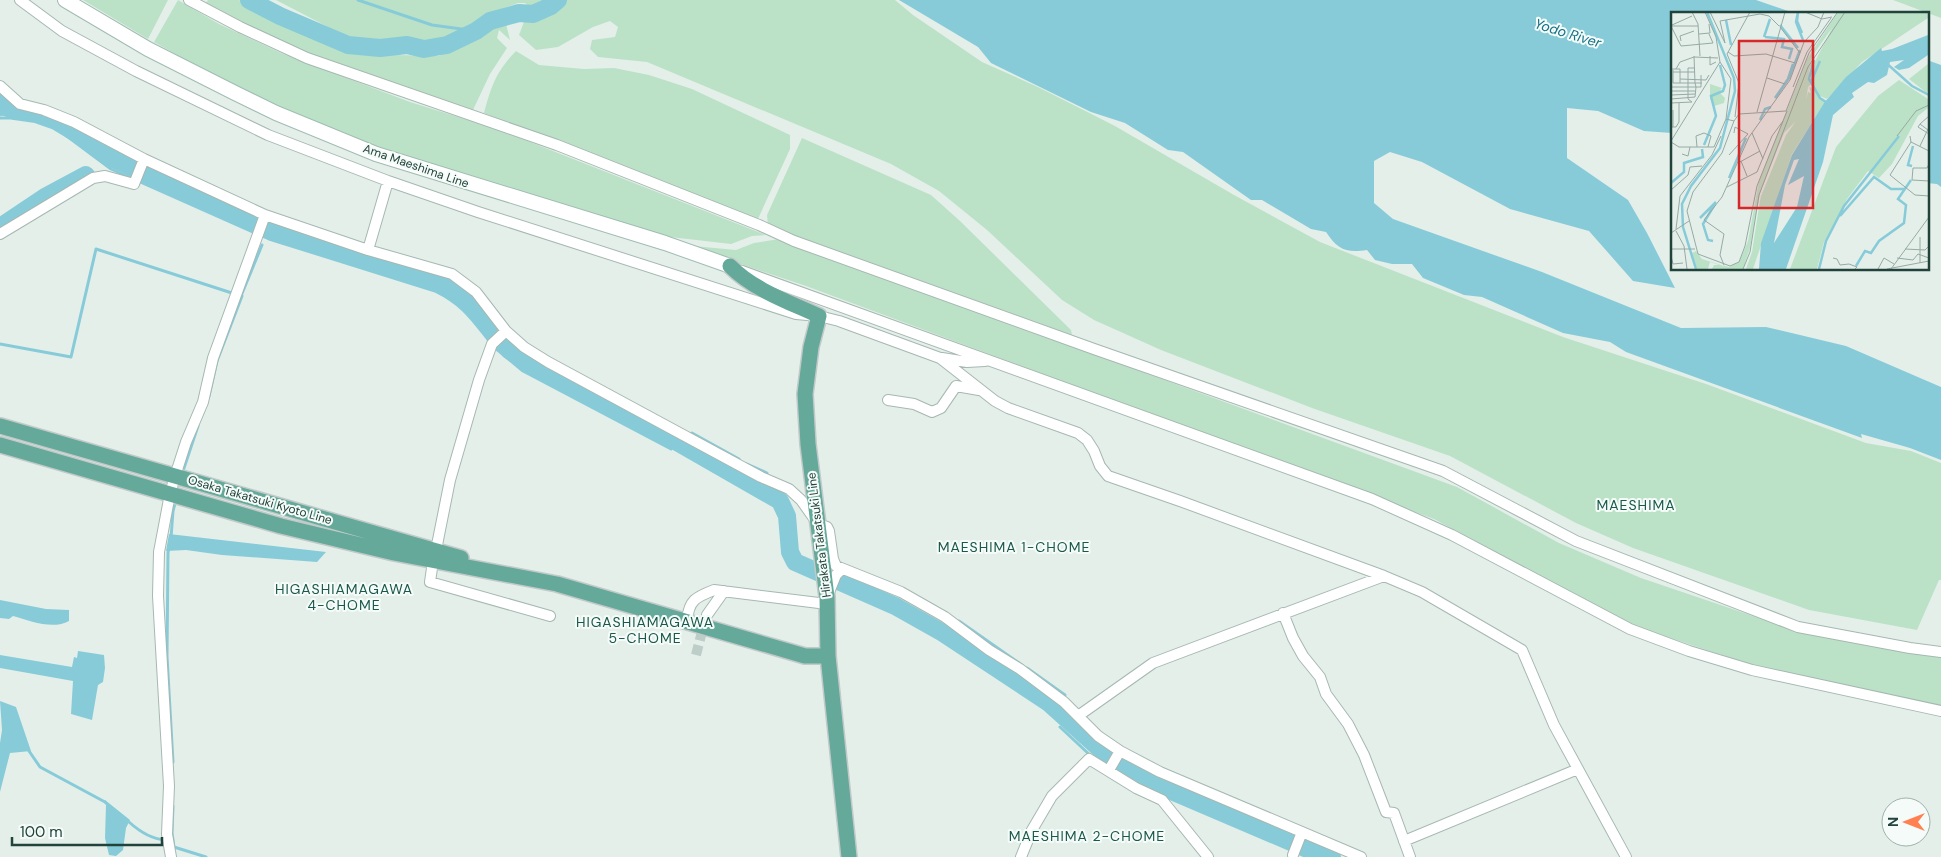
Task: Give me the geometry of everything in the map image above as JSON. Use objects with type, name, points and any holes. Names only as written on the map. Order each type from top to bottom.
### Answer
[{"type":"main road","name":"Ama Maeshima Line","points":[[65,0],[148,49],[235,93],[276,113],[376,154],[665,243],[730,266]]},
{"type":"main road","points":[[730,266],[740,276],[763,290],[819,316]]},
{"type":"main road","name":"Hirakata Takatsuki Line","points":[[819,316],[811,347],[806,394],[808,444],[827,601],[828,656],[850,857]]},
{"type":"main road","name":"Osaka Takatsuki Kyoto Line","points":[[0,426],[175,476],[434,555],[557,584],[687,620],[805,656],[828,656]]},
{"type":"main road","name":"Osaka Takatsuki Kyoto Line","points":[[0,445],[281,526],[434,555]]},
{"type":"street","points":[[20,0],[62,31],[136,71],[268,135],[388,181],[478,212],[796,314],[819,316],[839,321],[940,358],[967,362],[988,361]]},
{"type":"street","points":[[189,0],[240,27],[307,58],[557,145],[759,225],[794,241],[1094,349],[1443,471],[1576,542],[1798,627],[1941,652]]},
{"type":"street","points":[[0,86],[20,104],[44,110],[74,122],[143,161],[265,215],[368,250],[452,274],[476,292],[506,331],[524,348],[761,477],[789,489],[801,500],[818,524],[829,531],[833,559],[836,566],[841,570],[901,592],[945,617],[1064,702],[1098,736],[1120,751],[1160,772],[1361,857]]},
{"type":"street","points":[[0,234],[93,178],[105,176],[134,184],[143,161]]},
{"type":"street","points":[[368,250],[388,181]]},
{"type":"street","points":[[171,857],[167,834],[168,786],[158,596],[159,552],[175,476],[186,442],[203,402],[213,358],[265,215]]},
{"type":"street","points":[[730,266],[1372,499],[1452,535],[1630,630],[1688,651],[1752,670],[1941,711]]},
{"type":"street","points":[[506,331],[492,344],[479,380],[450,480],[430,582],[550,616]]},
{"type":"street","points":[[940,358],[982,391],[1008,408],[1078,433],[1087,440],[1094,450],[1100,466],[1108,476],[1180,500],[1384,576],[1422,592],[1522,650],[1554,725],[1626,857]]},
{"type":"street","points":[[888,400],[914,404],[932,412],[941,408],[956,386],[982,391]]},
{"type":"street","points":[[687,620],[688,607],[698,596],[714,590],[827,601],[836,575],[841,570]]},
{"type":"street","points":[[1078,716],[1153,663],[1384,576]]},
{"type":"street","points":[[706,614],[724,591]]},
{"type":"street","points":[[1283,613],[1303,656],[1320,677],[1326,694],[1348,724],[1364,755],[1386,812],[1394,813],[1410,857]]},
{"type":"street","points":[[1109,770],[1120,751]]},
{"type":"street","points":[[1021,857],[1032,830],[1052,796],[1089,759],[1136,788],[1162,800],[1208,857]]},
{"type":"street","points":[[1404,841],[1578,769]]},
{"type":"street","points":[[1293,855],[1302,832]]},
{"type":"green space","points":[[83,0],[168,0],[148,39]]},
{"type":"green space","points":[[178,0],[219,24],[281,53],[410,102],[497,129],[766,235],[752,236],[731,244],[653,235],[384,150],[297,117],[215,76],[154,42]]},
{"type":"green space","points":[[208,0],[239,0],[291,27],[348,48],[395,55],[439,56],[477,38],[495,20],[505,20],[510,40],[499,30],[497,38],[507,48],[490,74],[473,110],[323,59],[262,33],[206,3]]},
{"type":"green space","points":[[276,0],[552,0],[531,9],[525,3],[518,3],[485,15],[459,36],[431,48],[406,39],[355,41]]},
{"type":"green space","points":[[565,0],[895,0],[913,15],[982,62],[1038,87],[1115,126],[1320,242],[1563,337],[1706,384],[1866,443],[1911,451],[1941,463],[1941,580],[1939,580],[1917,630],[1809,610],[1633,548],[1576,523],[1450,456],[1312,408],[1161,350],[1094,320],[1062,300],[987,230],[939,191],[891,164],[647,62],[598,57],[590,49],[592,40],[615,37],[618,27],[610,21],[593,27],[558,47],[536,50],[519,35],[525,19],[549,15]]},
{"type":"green space","points":[[1893,0],[1941,0],[1941,18]]},
{"type":"green space","points":[[516,51],[539,65],[584,69],[614,68],[649,75],[692,89],[790,135],[790,149],[757,221],[484,113],[495,80],[509,58]]},
{"type":"green space","points":[[802,138],[931,195],[1071,330],[1072,335],[768,227],[767,215]]},
{"type":"green space","points":[[779,239],[1457,487],[1559,543],[1641,578],[1771,622],[1845,640],[1941,657],[1941,706],[1758,667],[1637,627],[1434,519],[806,286],[683,245],[736,250],[754,243]]},
{"type":"water","name":"Yodo River","points":[[899,0],[1756,0],[1791,12],[1671,12],[1671,133],[1644,131],[1598,111],[1567,108],[1567,158],[1628,200],[1675,288],[1633,281],[1589,231],[1510,209],[1422,162],[1390,152],[1374,161],[1374,203],[1393,219],[1542,272],[1681,328],[1766,327],[1846,346],[1941,387],[1941,460],[1910,448],[1861,434],[1862,438],[1626,352],[1610,342],[1563,333],[1482,297],[1464,295],[1423,278],[1412,264],[1392,264],[1375,260],[1367,250],[1353,251],[1343,249],[1326,232],[1311,229],[1262,200],[1251,200],[1183,152],[1168,150],[1125,123],[1091,112],[991,63],[978,47]]},
{"type":"water","points":[[1928,60],[1941,65],[1941,187],[1937,184],[1928,183]]},
{"type":"water","points":[[0,93],[17,108],[16,115],[0,116]]},
{"type":"water","points":[[169,534],[326,552],[317,562],[222,555],[186,550],[166,551]]},
{"type":"water","points":[[0,600],[46,609],[69,610],[69,621],[63,624],[49,625],[13,616],[9,619],[0,618]]},
{"type":"water","points":[[78,651],[104,655],[103,682],[98,685],[92,720],[71,714],[73,681],[0,668],[0,655],[72,667],[74,657],[77,658]]},
{"type":"water","points":[[0,701],[16,707],[31,751],[10,753],[0,792],[0,743],[2,730]]},
{"type":"water","points":[[105,800],[130,820],[126,828],[123,850],[116,856],[109,855],[105,838]]},
{"type":"waterway","points":[[249,0],[280,16],[348,45],[380,48],[407,45],[424,49],[447,45],[476,31],[490,21],[519,13],[533,14],[551,6],[558,0]]},
{"type":"waterway","points":[[358,0],[432,25],[476,31]]},
{"type":"waterway","points":[[0,104],[15,111],[36,114],[56,121],[81,136],[107,156],[269,229],[439,282],[467,300],[509,350],[528,363],[656,430],[780,501],[787,516],[790,552],[795,562],[895,606],[943,633],[1049,703],[1109,757],[1134,773],[1332,857]]},
{"type":"waterway","points":[[0,118],[34,120],[56,128],[111,169],[269,239],[435,291],[460,307],[490,342]]},
{"type":"waterway","points":[[0,227],[45,197],[86,175]]},
{"type":"waterway","points":[[241,296],[262,245]]},
{"type":"waterway","points":[[0,344],[71,357],[96,249],[235,294]]},
{"type":"waterway","points":[[209,396],[217,361],[242,296]]},
{"type":"waterway","points":[[494,347],[523,371],[671,449]]},
{"type":"waterway","points":[[182,474],[198,426]]},
{"type":"waterway","points":[[692,433],[739,459]]},
{"type":"waterway","points":[[747,464],[767,473]]},
{"type":"waterway","points":[[171,538],[173,511],[176,500]]},
{"type":"waterway","points":[[169,547],[167,656],[173,762]]},
{"type":"waterway","points":[[959,621],[1022,665]]},
{"type":"waterway","points":[[1027,668],[1065,695]]},
{"type":"waterway","points":[[1060,727],[1091,756]]},
{"type":"waterway","points":[[29,751],[40,767],[105,802]]},
{"type":"waterway","points":[[1162,795],[1307,857]]},
{"type":"waterway","points":[[173,806],[172,833],[174,847],[206,857]]},
{"type":"waterway","points":[[129,822],[146,834],[165,840]]},
{"type":"tunnel","points":[[696,655],[705,620]]},
{"type":"district","name":"MAESHIMA","points":[[1636,505]]},
{"type":"district","name":"MAESHIMA 1-CHOME","points":[[1014,547]]},
{"type":"district","name":"HIGASHIAMAGAWA 4-CHOME","points":[[344,598]]},
{"type":"district","name":"HIGASHIAMAGAWA 5-CHOME","points":[[645,630]]},
{"type":"district","name":"MAESHIMA 2-CHOME","points":[[1087,836]]}]
